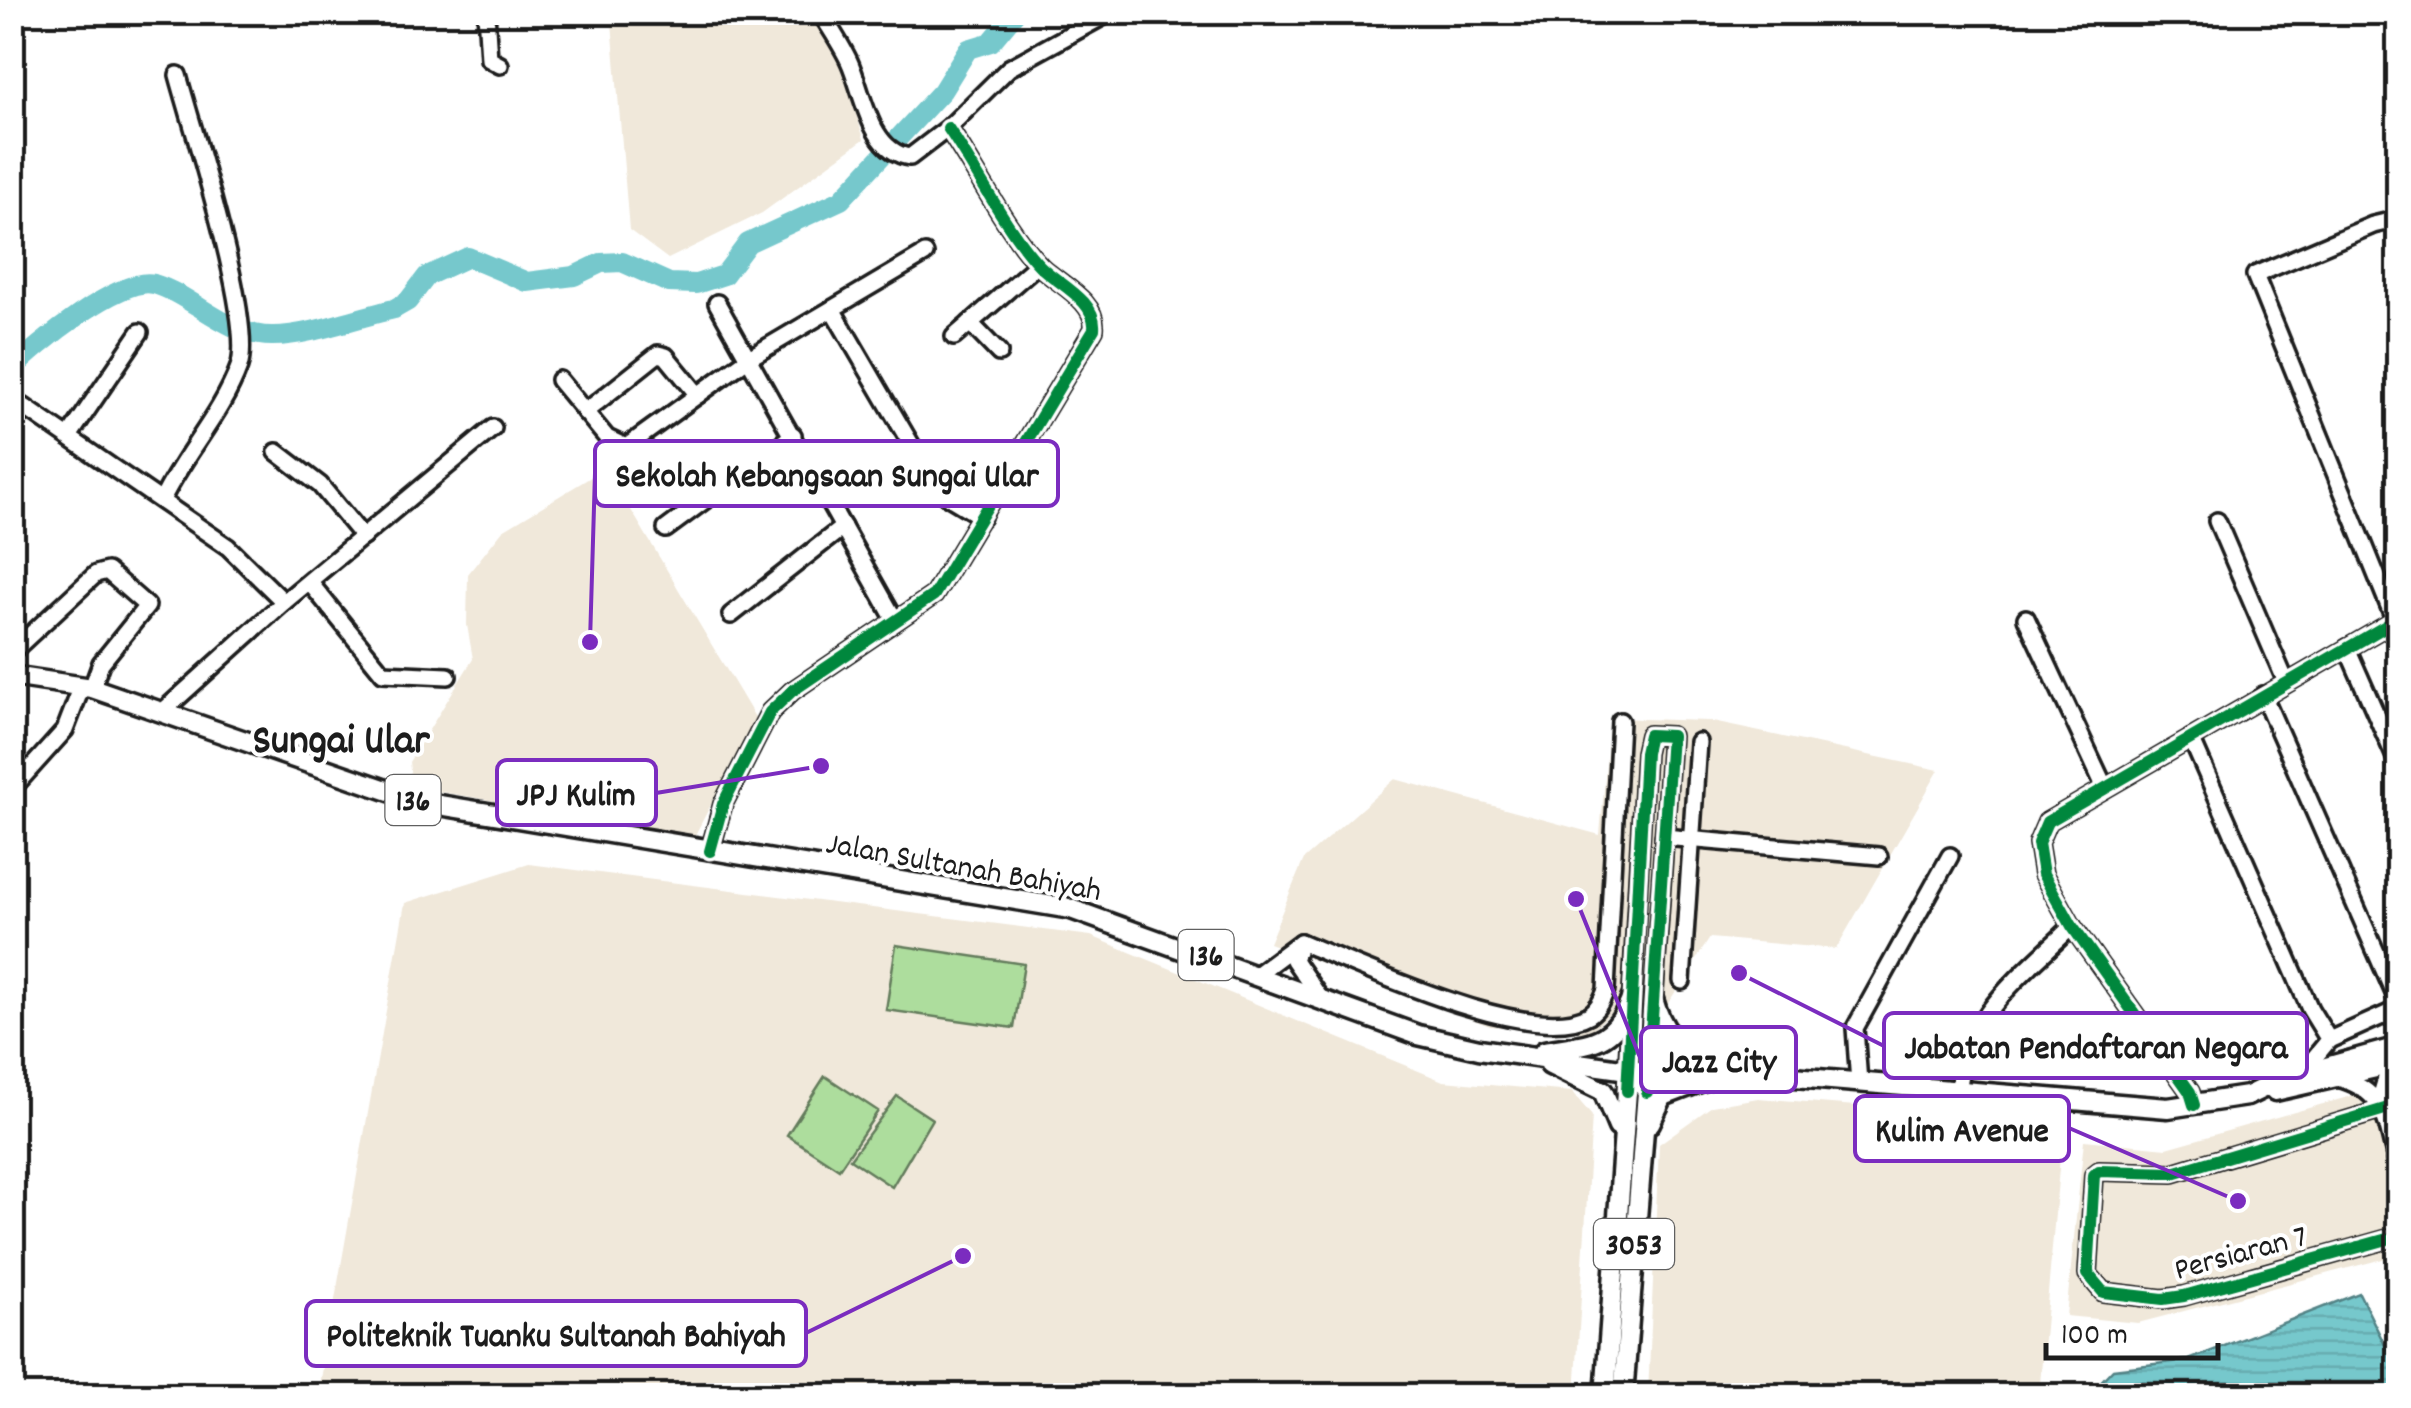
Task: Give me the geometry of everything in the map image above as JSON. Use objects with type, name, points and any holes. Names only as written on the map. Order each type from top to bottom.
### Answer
[{"type":"main road","name":"Jalan Sultanah Bahiyah","points":[[12,676],[87,687],[421,802],[1071,909],[1418,1035],[1524,1054],[1637,1070],[1732,1072],[2168,1108],[2264,1090],[2300,1074],[2398,1047]]},
{"type":"main road","points":[[1524,1054],[1608,1037],[1624,1019],[1632,998]]},
{"type":"main road","points":[[1653,999],[1660,1024],[1680,1048],[1732,1072]]},
{"type":"main road","points":[[1524,1054],[1604,1091],[1617,1116],[1632,1168]]},
{"type":"main road","name":"Jalan Sultanah Bahiyah","points":[[2264,1090],[2283,1092],[2398,1064]]},
{"type":"main road","name":"3053","points":[[1622,1396],[1638,1197],[1627,1091],[1637,1070]]},
{"type":"main road","name":"3053","points":[[1605,1396],[1608,1343],[1632,1168],[1647,1092],[1637,1070]]},
{"type":"main road","points":[[1632,1168],[1663,1096],[1732,1072]]},
{"type":"main road","points":[[1622,1396],[1608,1343],[1619,1310],[1625,1236],[1638,1197]]},
{"type":"street","points":[[486,12],[489,59],[500,65]]},
{"type":"street","points":[[820,12],[844,50],[881,138],[898,154],[916,155],[1009,68],[1111,12]]},
{"type":"street","points":[[162,500],[232,381],[243,348],[241,320],[178,75]]},
{"type":"street","points":[[710,851],[723,804],[770,712],[792,691],[934,595],[1094,330],[1095,320],[1088,306],[1038,264],[948,128]]},
{"type":"street","points":[[2194,1105],[2190,1092],[2072,926],[2042,874],[2038,843],[2046,822],[2397,620],[2255,275],[2394,224]]},
{"type":"street","points":[[559,380],[607,438],[626,447],[749,358],[925,254]]},
{"type":"street","points":[[954,337],[1038,264]]},
{"type":"street","points":[[717,303],[896,620]]},
{"type":"street","points":[[832,309],[932,480],[947,496],[982,517]]},
{"type":"street","points":[[970,323],[998,353]]},
{"type":"street","points":[[70,435],[140,332]]},
{"type":"street","points":[[585,412],[658,354],[666,356],[698,396]]},
{"type":"street","points":[[23,406],[228,547],[284,602]]},
{"type":"street","points":[[162,712],[284,602],[493,428]]},
{"type":"street","points":[[666,528],[792,436]]},
{"type":"street","points":[[277,452],[320,485],[363,537]]},
{"type":"street","points":[[2217,521],[2286,682]]},
{"type":"street","points":[[731,615],[844,528]]},
{"type":"street","points":[[12,652],[96,574],[107,572],[147,606],[101,663],[64,730],[12,789]]},
{"type":"street","points":[[310,583],[383,672],[448,676]]},
{"type":"street","points":[[2026,618],[2106,788]]},
{"type":"street","points":[[2347,648],[2398,764]]},
{"type":"street","points":[[2263,695],[2398,1002]]},
{"type":"street","points":[[1300,942],[1496,1017],[1572,1020],[1587,1016],[1598,1008],[1606,990],[1620,721]]},
{"type":"street","points":[[1649,736],[1671,736],[1653,999],[1637,1070],[1632,998],[1646,752],[1649,736]]},
{"type":"street","points":[[2190,738],[2310,1009],[2329,1040]]},
{"type":"street","points":[[1682,981],[1698,742]]},
{"type":"street","points":[[1621,749],[1646,752]]},
{"type":"street","points":[[1664,837],[1879,856]]},
{"type":"street","points":[[1859,1083],[1855,1028],[1950,856]]},
{"type":"street","points":[[1959,1090],[1960,1066],[1979,1019],[2072,926]]},
{"type":"street","points":[[1257,974],[1300,942]]},
{"type":"street","points":[[1300,942],[1294,960],[1320,998]]},
{"type":"street","points":[[2300,1074],[2329,1040],[2398,1009]]},
{"type":"street","points":[[2380,1106],[2388,1075],[2398,1064]]},
{"type":"street","points":[[2337,1078],[2356,1082],[2380,1106],[2398,1166]]},
{"type":"street","points":[[2380,1106],[2398,1105]]},
{"type":"street","name":"Persiaran 7","points":[[2380,1106],[2173,1172],[2106,1168],[2094,1174],[2088,1274],[2102,1292],[2163,1300],[2398,1236]]},
{"type":"shaded area","points":[[626,13],[805,13],[818,22],[843,72],[864,139],[762,213],[668,259],[629,230],[612,22]]},
{"type":"shaded area","points":[[606,468],[756,719],[695,835],[412,787],[409,762],[473,659],[467,625],[468,574],[503,530]]},
{"type":"shaded area","points":[[1610,718],[1708,721],[1939,770],[1836,949],[1710,938],[1663,1011],[1616,1008],[1589,1033],[1490,1026],[1269,943],[1304,859],[1395,779],[1600,835]]},
{"type":"shaded area","points":[[529,864],[1091,936],[1443,1081],[1572,1092],[1592,1116],[1575,1395],[318,1396],[405,903]]},
{"type":"shaded area","points":[[2398,1083],[2398,1255],[2138,1323],[2066,1316],[2084,1140],[2167,1148]]},
{"type":"shaded area","points":[[1758,1098],[2063,1123],[2039,1395],[1648,1395],[1659,1144],[1712,1106]]},
{"type":"green space","points":[[896,945],[1024,964],[1014,1028],[886,1010]]},
{"type":"green space","points":[[825,1076],[878,1111],[839,1169],[787,1135]]},
{"type":"green space","points":[[897,1096],[932,1119],[892,1187],[850,1159]]},
{"type":"water","points":[[2359,1293],[2387,1349],[2398,1354],[2398,1395],[2088,1395],[2113,1369],[2189,1360]]},
{"type":"waterway","name":"Sungai Ular","points":[[12,370],[79,315],[139,284],[169,290],[241,330],[273,336],[317,330],[394,309],[408,301],[427,276],[468,257],[527,282],[574,276],[601,263],[622,262],[669,283],[696,284],[724,275],[748,243],[841,200],[942,91],[968,49],[991,42],[1016,12]]},
{"type":"cycle path","points":[[710,851],[723,804],[770,712],[792,691],[934,595],[1094,329],[1083,302],[1040,266],[1016,236],[948,128]]},
{"type":"cycle path","points":[[2194,1105],[2190,1092],[2072,926],[2043,874],[2038,843],[2047,822],[2398,619]]},
{"type":"cycle path","points":[[1627,1091],[1645,753],[1649,735],[1671,736],[1647,1092]]},
{"type":"cycle path","points":[[2398,1105],[2173,1173],[2099,1171],[2094,1175],[2088,1274],[2103,1292],[2163,1299],[2398,1236]]},
{"type":"place","name":"Sekolah Kebangsaan Sungai Ular","points":[[590,642]]},
{"type":"place","name":"JPJ Kulim","points":[[821,766]]},
{"type":"place","name":"Jazz City","points":[[1576,899]]},
{"type":"place","name":"Jabatan Pendaftaran Negara","points":[[1739,973]]},
{"type":"place","name":"Kulim Avenue","points":[[2238,1201]]},
{"type":"place","name":"Politeknik Tuanku Sultanah Bahiyah","points":[[963,1256]]},
{"type":"district","name":"Sungai Ular","points":[[341,737]]}]
